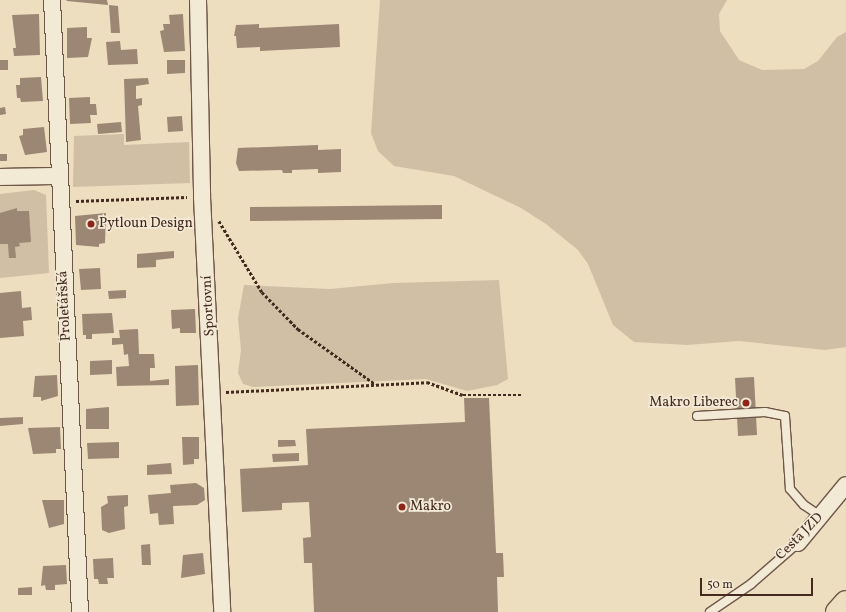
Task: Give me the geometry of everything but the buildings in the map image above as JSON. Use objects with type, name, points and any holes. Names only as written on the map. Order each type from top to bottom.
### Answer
[{"type":"highway","points":[[837,612],[846,602]]},
{"type":"street","name":"Proletářská","points":[[52,0],[60,202],[80,612]]},
{"type":"street","name":"Sportovní","points":[[198,0],[202,197],[214,392],[222,612]]},
{"type":"street","points":[[0,177],[59,176]]},
{"type":"street","name":"Cesta JZD","points":[[798,543],[822,517],[846,485]]},
{"type":"lane","points":[[697,416],[766,412],[785,416],[790,489],[804,505],[822,517]]},
{"type":"lane","name":"Cesta JZD","points":[[710,612],[751,584],[798,543]]},
{"type":"path","points":[[60,202],[202,197],[262,292],[298,328],[376,384]]},
{"type":"path","points":[[214,392],[427,382],[463,395],[522,395]]},
{"type":"shaded area","points":[[380,0],[727,0],[719,14],[720,31],[739,60],[762,70],[804,69],[818,61],[837,37],[846,32],[846,347],[825,350],[739,341],[687,345],[634,342],[613,325],[588,264],[578,250],[546,224],[521,208],[454,176],[394,166],[378,151],[371,133]]},
{"type":"shaded area","points":[[124,134],[124,145],[189,142],[190,183],[73,187],[74,136]]},
{"type":"shaded area","points":[[34,190],[46,195],[49,273],[0,278],[0,194]]},
{"type":"shaded area","points":[[499,280],[508,379],[497,385],[467,391],[426,379],[253,387],[243,384],[238,373],[241,350],[238,318],[244,285],[330,289],[393,283]]},
{"type":"place","name":"Pytloun Design","points":[[91,224]]},
{"type":"place","name":"Makro Liberec","points":[[746,403]]},
{"type":"place","name":"Makro","points":[[402,507]]}]
